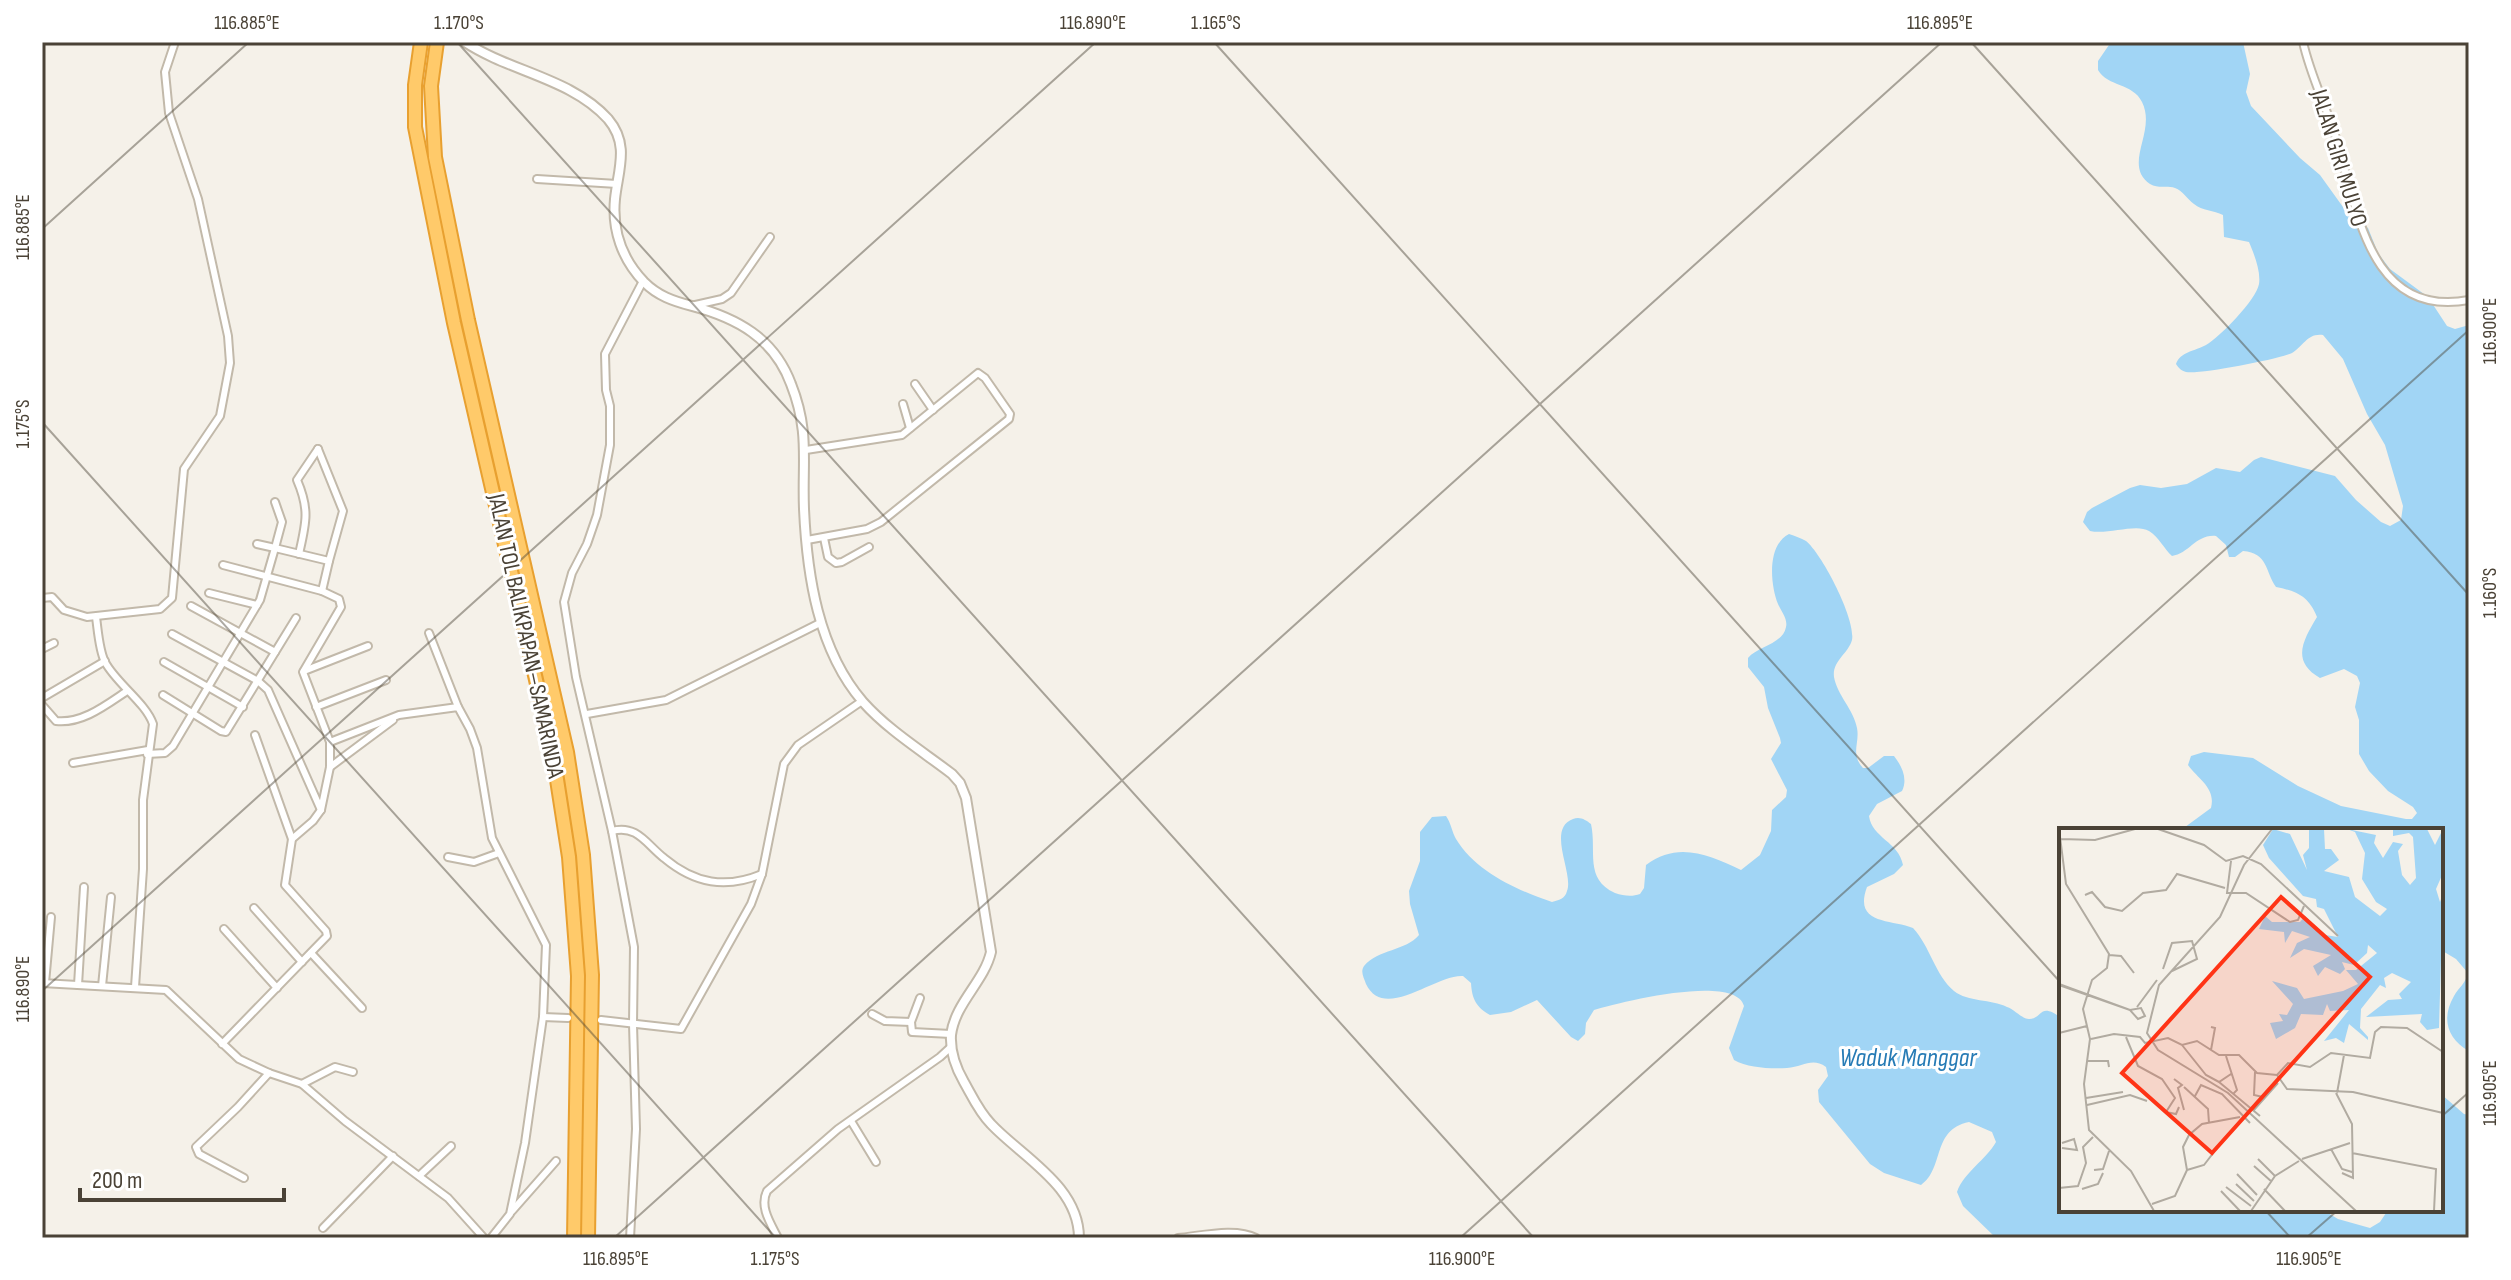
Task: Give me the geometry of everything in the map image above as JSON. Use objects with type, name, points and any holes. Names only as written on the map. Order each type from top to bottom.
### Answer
[{"type":"highway","name":"JALAN TOL BALIKPAPAN–SAMARINDA","points":[[421,42],[415,85],[415,127],[454,323],[553,754],[569,857],[578,976],[574,1238]]},
{"type":"highway","name":"JALAN TOL BALIKPAPAN–SAMARINDA","points":[[437,42],[431,86],[435,157],[468,320],[567,752],[583,855],[592,975],[588,1238]]},
{"type":"street","points":[[42,598],[52,597],[71,614],[96,617],[160,609],[172,598],[184,469],[220,416],[230,363],[228,336],[198,199],[169,113],[165,72],[175,42]]},
{"type":"street","points":[[465,42],[565,88],[598,109],[616,129],[622,146],[614,212],[618,240],[643,281],[664,297],[742,324],[770,347],[791,382],[802,418],[806,450],[804,511],[820,623],[838,666],[862,701],[884,722],[952,774],[966,798],[991,952],[960,1008],[951,1034],[959,1074],[984,1116],[1052,1179],[1072,1212],[1081,1238]]},
{"type":"street","name":"JALAN GIRI MULYO","points":[[2303,42],[2336,137],[2356,214],[2370,248],[2390,278],[2413,295],[2448,303],[2469,300]]},
{"type":"street","points":[[537,179],[617,184]]},
{"type":"street","points":[[691,306],[722,299],[731,293],[770,237]]},
{"type":"street","points":[[630,1238],[636,1129],[634,947],[587,714],[576,677],[564,602],[572,573],[597,515],[610,445],[605,354],[643,281]]},
{"type":"street","points":[[806,450],[899,436],[980,373],[1010,416],[875,526],[807,540]]},
{"type":"street","points":[[915,384],[933,410]]},
{"type":"street","points":[[903,404],[910,428]]},
{"type":"street","points":[[299,554],[306,506],[297,480],[318,449],[343,511],[322,591]]},
{"type":"street","points":[[73,763],[168,752],[257,605],[282,522],[275,502]]},
{"type":"street","points":[[824,538],[828,557],[836,563],[869,547]]},
{"type":"street","points":[[257,544],[329,561]]},
{"type":"street","points":[[223,565],[322,591],[339,599],[341,607],[303,672]]},
{"type":"street","points":[[209,593],[257,605]]},
{"type":"street","points":[[191,606],[275,652]]},
{"type":"street","points":[[96,617],[105,661],[151,717],[153,730],[143,800],[143,869],[135,987]]},
{"type":"street","points":[[163,695],[224,733],[230,729],[296,618]]},
{"type":"street","points":[[587,714],[666,700],[820,623]]},
{"type":"street","points":[[429,633],[477,748],[492,838],[546,945],[543,1017],[525,1143],[510,1214]]},
{"type":"street","points":[[172,634],[258,681],[274,701],[321,810]]},
{"type":"street","points":[[42,649],[54,643]]},
{"type":"street","points":[[303,672],[368,646]]},
{"type":"street","points":[[42,698],[105,661]]},
{"type":"street","points":[[164,662],[243,707]]},
{"type":"street","points":[[292,839],[321,810],[330,767],[330,742],[303,672]]},
{"type":"street","points":[[316,707],[386,680]]},
{"type":"street","points":[[42,705],[56,721],[66,722],[85,716],[127,691]]},
{"type":"street","points":[[601,1020],[681,1029],[751,904],[762,874],[784,764],[798,745],[862,701]]},
{"type":"street","points":[[330,742],[399,715],[458,707]]},
{"type":"street","points":[[330,767],[399,715]]},
{"type":"street","points":[[222,1044],[326,938],[327,933],[286,888],[292,839],[255,735]]},
{"type":"street","points":[[612,831],[619,829],[642,836],[662,857],[704,881],[723,885],[743,882],[762,874]]},
{"type":"street","points":[[448,857],[474,862],[499,853]]},
{"type":"street","points":[[78,985],[84,887]]},
{"type":"street","points":[[102,986],[111,897]]},
{"type":"street","points":[[254,908],[302,962]]},
{"type":"street","points":[[51,917],[43,983],[166,990],[239,1059],[302,1084],[345,1121],[448,1198],[484,1238]]},
{"type":"street","points":[[224,929],[277,988]]},
{"type":"street","points":[[311,953],[362,1008]]},
{"type":"street","points":[[920,998],[911,1031],[915,1034],[951,1034]]},
{"type":"street","points":[[872,1014],[885,1021],[911,1022]]},
{"type":"street","points":[[543,1017],[568,1018]]},
{"type":"street","points":[[778,1238],[766,1211],[764,1196],[838,1129],[952,1046]]},
{"type":"street","points":[[302,1084],[335,1067],[353,1072]]},
{"type":"street","points":[[244,1178],[199,1154],[196,1147],[269,1073]]},
{"type":"street","points":[[851,1121],[876,1162]]},
{"type":"street","points":[[419,1176],[451,1146]]},
{"type":"street","points":[[323,1228],[393,1156]]},
{"type":"street","points":[[491,1238],[556,1161]]},
{"type":"street","points":[[1178,1238],[1233,1233],[1256,1238]]},
{"type":"water","points":[[2111,42],[2243,42],[2250,74],[2246,92],[2251,106],[2320,175],[2348,214],[2368,228],[2378,253],[2390,269],[2428,297],[2447,326],[2455,329],[2469,325],[2469,1051],[2451,1034],[2447,1020],[2450,1004],[2468,973],[2456,959],[2443,951],[2443,828],[2184,828],[2211,808],[2209,790],[2188,765],[2191,756],[2204,752],[2253,758],[2298,786],[2341,806],[2406,819],[2412,819],[2417,813],[2388,791],[2369,771],[2359,754],[2359,720],[2355,707],[2360,683],[2357,676],[2344,669],[2320,678],[2305,664],[2302,657],[2304,641],[2317,617],[2306,599],[2276,587],[2257,555],[2243,551],[2229,557],[2226,545],[2216,536],[2203,538],[2172,556],[2156,536],[2143,529],[2090,531],[2083,522],[2087,512],[2130,488],[2187,484],[2216,468],[2240,472],[2261,457],[2335,476],[2356,500],[2390,526],[2401,520],[2403,506],[2385,445],[2367,414],[2343,359],[2323,335],[2309,338],[2292,353],[2239,366],[2186,372],[2176,364],[2184,354],[2212,341],[2245,308],[2259,284],[2258,268],[2249,242],[2224,237],[2223,215],[2197,206],[2175,188],[2150,184],[2142,176],[2139,157],[2146,113],[2142,102],[2133,91],[2102,75],[2098,70],[2098,61]]},
{"type":"water","name":"Waduk Manggar","points":[[1789,534],[1806,541],[1813,548],[1849,618],[1852,640],[1835,666],[1834,677],[1855,721],[1859,763],[1863,768],[1868,768],[1884,756],[1894,756],[1902,768],[1902,791],[1877,804],[1869,816],[1875,830],[1901,857],[1903,865],[1894,874],[1867,887],[1865,908],[1876,918],[1913,928],[1942,977],[1960,995],[2001,1004],[2026,1019],[2045,1011],[2059,1017],[2059,1212],[2326,1212],[2338,1219],[2370,1228],[2380,1222],[2387,1212],[2443,1212],[2443,1096],[2469,1115],[2469,1238],[1996,1238],[1963,1206],[1957,1192],[1996,1142],[1992,1132],[1969,1122],[1957,1126],[1943,1141],[1933,1169],[1921,1185],[1884,1173],[1870,1164],[1819,1102],[1818,1090],[1828,1076],[1826,1067],[1812,1063],[1767,1068],[1734,1060],[1729,1048],[1744,1006],[1736,996],[1720,992],[1675,993],[1594,1010],[1586,1023],[1585,1034],[1578,1041],[1537,1000],[1511,1012],[1490,1015],[1478,1006],[1471,983],[1463,976],[1452,977],[1397,998],[1374,994],[1363,977],[1364,966],[1419,935],[1409,891],[1420,861],[1420,832],[1432,817],[1446,816],[1464,851],[1486,870],[1525,892],[1552,902],[1559,900],[1567,891],[1562,832],[1565,824],[1576,818],[1591,824],[1595,872],[1599,880],[1605,887],[1622,895],[1640,894],[1644,888],[1646,865],[1670,854],[1705,855],[1741,870],[1760,855],[1771,831],[1772,810],[1786,797],[1787,790],[1771,759],[1781,743],[1780,738],[1768,708],[1764,687],[1748,667],[1748,658],[1780,637],[1786,627],[1775,596],[1772,576],[1774,556],[1782,539]]}]
